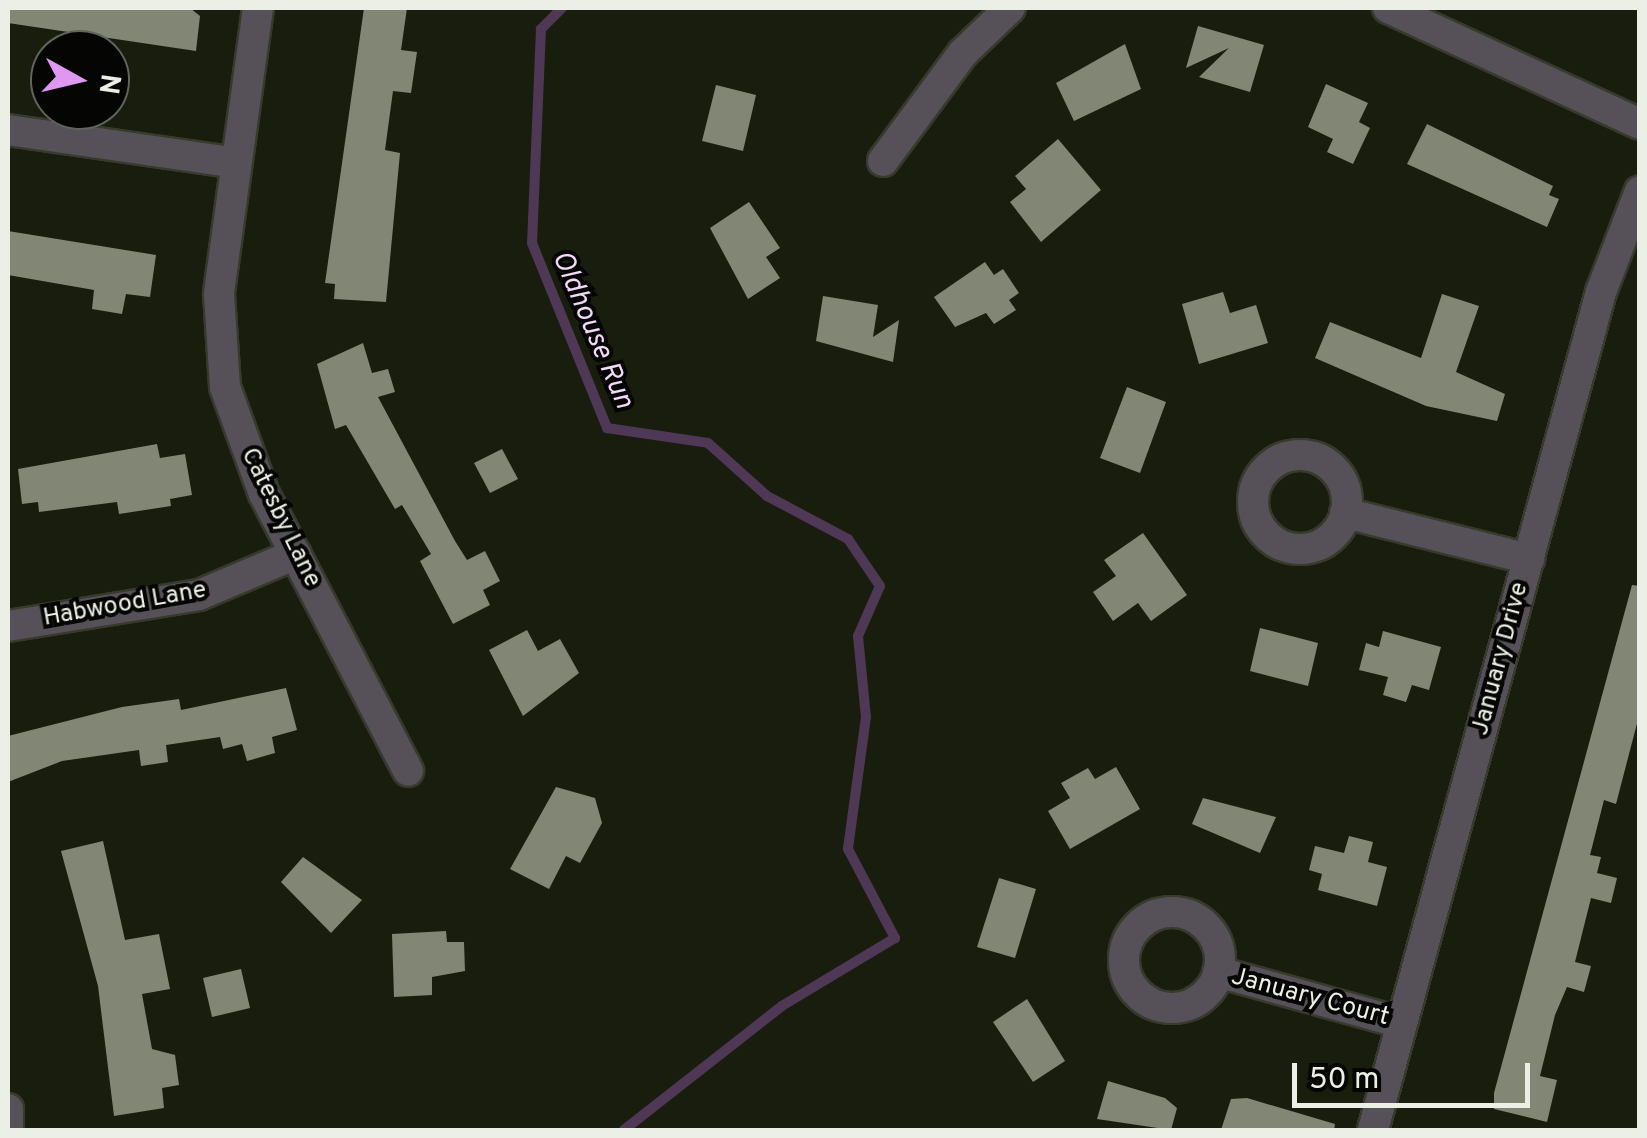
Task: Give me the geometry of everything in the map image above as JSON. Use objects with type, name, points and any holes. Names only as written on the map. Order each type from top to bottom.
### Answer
[{"type":"street","name":"Catesby Lane","points":[[258,8],[219,294],[226,387],[247,459],[408,771]]},
{"type":"street","points":[[883,161],[963,52],[1010,8]]},
{"type":"street","points":[[1388,8],[1640,124]]},
{"type":"street","points":[[8,130],[236,163]]},
{"type":"street","name":"January Drive","points":[[1373,1130],[1601,292],[1640,191]]},
{"type":"street","points":[[1345,513],[1529,559]]},
{"type":"street","name":"Habwood Lane","points":[[8,626],[199,595],[296,554]]},
{"type":"street","name":"January Court","points":[[1218,972],[1402,1023]]},
{"type":"street","points":[[8,1110],[8,1130]]},
{"type":"building","points":[[8,8],[190,8],[200,16],[196,51],[130,41],[130,30],[55,30],[8,23]]},
{"type":"building","points":[[364,8],[407,8],[401,50],[417,52],[411,93],[393,91],[385,150],[400,153],[386,302],[334,299],[335,284],[325,283]]},
{"type":"building","points":[[1198,26],[1264,45],[1250,92],[1199,77],[1229,48],[1186,68]]},
{"type":"building","points":[[1125,44],[1141,89],[1074,121],[1056,83]]},
{"type":"building","points":[[1326,84],[1368,103],[1359,122],[1370,128],[1353,164],[1327,152],[1333,139],[1308,127]]},
{"type":"building","points":[[716,85],[756,95],[743,151],[702,141]]},
{"type":"building","points":[[1427,124],[1553,186],[1549,195],[1559,199],[1547,227],[1407,164]]},
{"type":"building","points":[[1058,139],[1101,190],[1041,242],[1010,202],[1026,189],[1015,176]]},
{"type":"building","points":[[749,202],[780,248],[766,257],[780,278],[748,299],[710,228]]},
{"type":"building","points":[[8,231],[156,255],[150,297],[126,294],[122,314],[92,309],[94,290],[8,275]]},
{"type":"building","points":[[985,262],[994,275],[1003,269],[1019,293],[1009,300],[1016,310],[994,324],[986,313],[955,327],[934,297]]},
{"type":"building","points":[[1223,292],[1230,313],[1256,305],[1268,343],[1199,364],[1182,304]]},
{"type":"building","points":[[1442,294],[1479,306],[1456,372],[1505,394],[1497,421],[1426,406],[1315,358],[1330,322],[1421,358]]},
{"type":"building","points":[[823,296],[878,305],[873,337],[899,320],[893,362],[816,341]]},
{"type":"building","points":[[363,343],[372,373],[388,369],[395,392],[378,397],[455,541],[467,560],[485,551],[500,581],[483,590],[490,605],[453,624],[420,561],[431,554],[402,505],[395,509],[346,425],[335,429],[317,364]]},
{"type":"building","points":[[1127,387],[1166,402],[1140,473],[1100,458]]},
{"type":"building","points":[[157,444],[160,458],[185,454],[192,495],[170,499],[171,506],[119,514],[117,502],[39,512],[38,502],[22,504],[18,469]]},
{"type":"building","points":[[502,449],[518,479],[490,493],[474,463]]},
{"type":"building","points":[[1143,533],[1187,595],[1151,621],[1138,603],[1113,621],[1093,592],[1116,576],[1104,560]]},
{"type":"building","points":[[1632,585],[1640,586],[1640,712],[1616,804],[1604,800],[1590,855],[1601,857],[1597,873],[1617,878],[1611,903],[1591,898],[1575,962],[1591,966],[1584,992],[1567,987],[1555,1015],[1540,1076],[1557,1080],[1547,1122],[1494,1109],[1494,1093]]},
{"type":"building","points":[[1260,628],[1318,643],[1308,686],[1250,671]]},
{"type":"building","points":[[527,630],[538,651],[560,639],[579,673],[523,716],[489,650]]},
{"type":"building","points":[[1383,631],[1441,647],[1429,690],[1412,685],[1406,702],[1383,695],[1388,677],[1359,670],[1366,643],[1379,647]]},
{"type":"building","points":[[286,688],[297,730],[272,737],[275,753],[247,761],[242,744],[223,749],[220,737],[166,745],[168,762],[141,766],[139,750],[62,761],[8,782],[8,736],[122,707],[179,699],[181,710]]},
{"type":"building","points":[[1116,767],[1140,809],[1070,849],[1048,811],[1070,798],[1061,783],[1088,768],[1095,779]]},
{"type":"building","points":[[556,787],[595,798],[602,823],[580,863],[566,856],[549,889],[510,869]]},
{"type":"building","points":[[1203,798],[1276,817],[1260,853],[1192,824]]},
{"type":"building","points":[[1349,836],[1373,842],[1368,862],[1387,867],[1377,906],[1318,890],[1322,874],[1309,870],[1315,846],[1344,853]]},
{"type":"building","points":[[103,841],[125,940],[159,934],[170,989],[142,994],[152,1049],[175,1055],[179,1085],[162,1088],[164,1108],[114,1116],[98,986],[61,851]]},
{"type":"building","points":[[303,857],[362,900],[331,933],[281,882]]},
{"type":"building","points":[[999,878],[1036,889],[1015,958],[977,947]]},
{"type":"building","points":[[446,931],[447,942],[464,942],[465,971],[432,977],[432,995],[394,997],[392,934]]},
{"type":"building","points":[[241,969],[250,1008],[212,1017],[203,978]]},
{"type":"building","points":[[1027,999],[1065,1061],[1033,1082],[993,1022]]},
{"type":"building","points":[[1108,1081],[1165,1098],[1177,1108],[1171,1130],[1097,1119]]},
{"type":"building","points":[[1247,1098],[1335,1124],[1334,1130],[1221,1130],[1231,1099]]},
{"type":"waterway","name":"Oldhouse Run","points":[[562,8],[541,29],[532,243],[607,428],[708,443],[767,496],[848,539],[880,586],[858,636],[866,717],[848,849],[895,938],[782,1006],[624,1130]]}]
